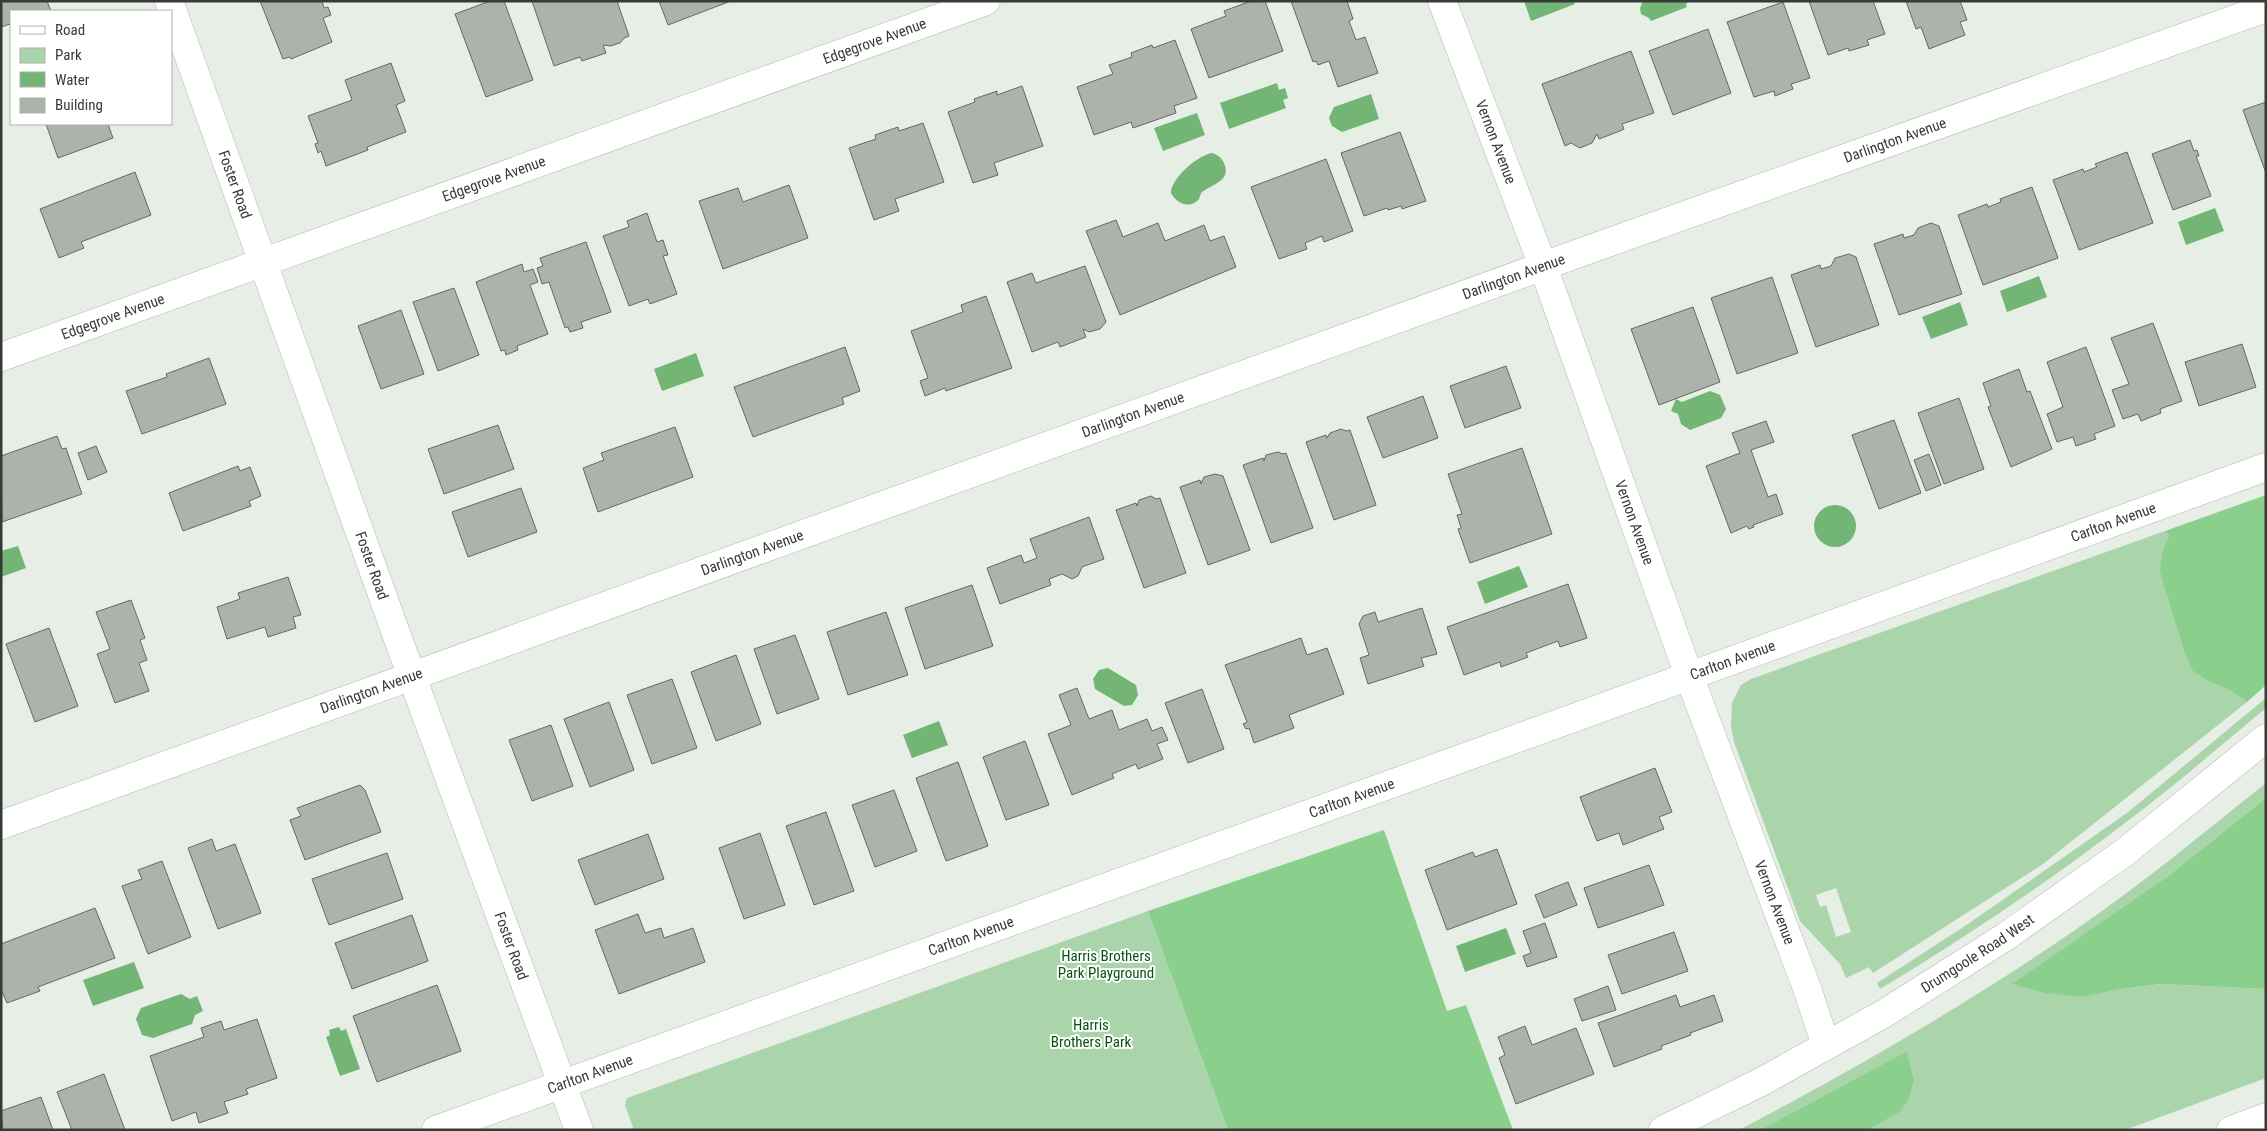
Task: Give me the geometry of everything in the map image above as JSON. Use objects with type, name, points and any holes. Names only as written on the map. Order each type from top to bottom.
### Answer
[{"type":"main road","name":"Foster Road","points":[[169,1],[411,676],[579,1130]]},
{"type":"main road","name":"Edgegrove Avenue","points":[[1,357],[986,1]]},
{"type":"main road","name":"Vernon Avenue","points":[[1442,1],[1543,266],[1689,676],[1808,991],[1826,1046]]},
{"type":"main road","name":"Darlington Avenue","points":[[1,824],[1543,266],[2266,8]]},
{"type":"main road","name":"Carlton Avenue","points":[[436,1130],[2266,467]]},
{"type":"main road","name":"Drumgoole Road West","points":[[1663,1130],[1761,1082],[1893,1008],[2067,894],[2183,807],[2266,738]]},
{"type":"main road","points":[[2231,1130],[2266,1117]]},
{"type":"green space","points":[[2165,531],[2169,535],[2162,553],[2161,571],[2183,648],[2212,683],[2227,689],[2247,702],[2043,864],[1873,973],[1869,967],[1846,978],[1840,964],[1800,921],[1734,742],[1731,726],[1732,703],[1741,685],[1751,679]],"holes":[[[1836,888],[1851,932],[1836,937],[1826,905],[1820,907],[1816,895]]]},
{"type":"green space","points":[[2266,698],[2266,708],[2161,795],[2096,845],[2005,909],[1880,989],[1877,983],[1968,924],[2127,813]]},
{"type":"green space","points":[[2266,783],[2266,798],[2168,876],[2013,984],[2084,997],[2121,989],[2161,984],[2266,989],[2266,1078],[2125,1130],[1868,1130],[1900,1112],[1914,1080],[1907,1051],[1760,1130],[1739,1130],[1823,1085],[1906,1037],[2028,962],[2119,899]]},
{"type":"green space","name":"Harris Brothers Park","points":[[1148,911],[1228,1130],[634,1130],[625,1105],[627,1098]]},
{"type":"shaded area","points":[[2266,495],[2266,685],[2247,702],[2193,671],[2183,648],[2160,571],[2162,553],[2169,535],[2165,531]]},
{"type":"shaded area","points":[[2266,798],[2266,989],[2161,984],[2121,989],[2084,997],[2046,993],[2012,984],[2168,876]]},
{"type":"shaded area","points":[[1384,830],[1447,1011],[1466,1005],[1513,1130],[1228,1130],[1148,911]]},
{"type":"shaded area","points":[[1907,1051],[1914,1080],[1909,1098],[1900,1112],[1868,1130],[1760,1130]]},
{"type":"water","points":[[1524,1],[1574,1],[1575,4],[1531,21]]},
{"type":"water","points":[[1643,1],[1689,1],[1686,4],[1687,7],[1651,21],[1641,14],[1640,8]]},
{"type":"water","points":[[1277,83],[1279,90],[1285,88],[1288,98],[1283,100],[1286,108],[1229,129],[1220,103]]},
{"type":"water","points":[[1371,94],[1379,119],[1342,132],[1332,126],[1329,118],[1334,107]]},
{"type":"water","points":[[1197,113],[1205,135],[1163,151],[1154,128]]},
{"type":"water","points":[[1212,153],[1223,161],[1225,166],[1226,171],[1222,179],[1202,192],[1199,199],[1192,204],[1184,204],[1176,200],[1171,193],[1172,187],[1180,174],[1200,158]]},
{"type":"water","points":[[2215,208],[2224,231],[2186,245],[2178,222]]},
{"type":"water","points":[[2039,276],[2047,297],[2007,312],[2000,291]]},
{"type":"water","points":[[1960,302],[1968,325],[1931,339],[1922,317]]},
{"type":"water","points":[[696,353],[704,376],[662,391],[654,369]]},
{"type":"water","points":[[1710,391],[1720,395],[1726,409],[1721,418],[1690,430],[1681,424],[1678,414],[1671,411],[1676,399],[1682,402]]},
{"type":"water","points":[[1835,505],[1850,511],[1856,526],[1850,541],[1835,547],[1820,541],[1814,526],[1820,511]]},
{"type":"water","points":[[18,546],[26,568],[1,577],[1,551]]},
{"type":"water","points":[[1519,566],[1528,587],[1485,604],[1477,582]]},
{"type":"water","points":[[1108,668],[1136,685],[1138,695],[1132,705],[1124,706],[1095,689],[1093,679],[1099,670]]},
{"type":"water","points":[[939,721],[948,745],[912,758],[903,735]]},
{"type":"water","points":[[1506,928],[1516,954],[1465,972],[1456,946]]},
{"type":"water","points":[[134,962],[144,988],[93,1006],[83,980]]},
{"type":"water","points":[[181,994],[190,999],[197,996],[203,1011],[195,1015],[192,1024],[153,1038],[142,1035],[136,1019],[141,1008]]},
{"type":"water","points":[[339,1027],[341,1031],[346,1029],[360,1069],[340,1076],[326,1037],[330,1035],[329,1030]]},
{"type":"building","points":[[1,1],[47,1],[51,10],[10,10],[10,24],[1,27]]},
{"type":"building","points":[[260,1],[322,1],[324,8],[328,7],[331,15],[323,18],[332,42],[291,59],[290,57],[283,59]]},
{"type":"building","points":[[490,1],[504,1],[533,80],[486,97],[455,14]]},
{"type":"building","points":[[532,1],[617,1],[629,36],[620,43],[610,46],[603,45],[606,53],[582,61],[580,57],[554,66]]},
{"type":"building","points":[[659,1],[731,1],[668,25]]},
{"type":"building","points":[[1251,1],[1265,1],[1283,51],[1209,78],[1191,29],[1226,16],[1224,11]]},
{"type":"building","points":[[1291,1],[1347,1],[1353,19],[1349,21],[1356,40],[1365,37],[1378,73],[1338,87],[1329,61],[1318,65],[1316,61],[1313,62]]},
{"type":"building","points":[[1809,1],[1873,1],[1885,34],[1867,40],[1869,45],[1849,51],[1848,48],[1828,55]]},
{"type":"building","points":[[1906,1],[1960,1],[1967,20],[1960,22],[1965,35],[1929,49],[1921,27],[1916,29]]},
{"type":"building","points":[[1783,2],[1810,78],[1791,84],[1793,89],[1775,96],[1774,91],[1754,97],[1727,22]]},
{"type":"building","points":[[1708,29],[1731,93],[1673,115],[1649,51]]},
{"type":"building","points":[[1175,40],[1197,98],[1174,106],[1176,113],[1133,128],[1131,122],[1094,135],[1077,87],[1113,74],[1109,65],[1132,57],[1131,53],[1152,45],[1153,48]]},
{"type":"building","points":[[1631,51],[1654,113],[1622,124],[1624,129],[1599,139],[1597,134],[1592,143],[1580,148],[1571,143],[1565,146],[1542,84]]},
{"type":"building","points":[[391,63],[405,101],[396,105],[406,132],[367,147],[368,150],[326,166],[321,151],[318,153],[315,144],[318,143],[308,116],[352,100],[345,80]]},
{"type":"building","points":[[1022,86],[1043,146],[994,163],[998,175],[973,183],[948,112],[975,102],[974,99],[997,91],[997,95]]},
{"type":"building","points":[[2266,102],[2266,173],[2243,110]]},
{"type":"building","points":[[923,123],[944,182],[895,199],[899,211],[874,220],[849,148],[876,139],[875,135],[898,127],[899,131]]},
{"type":"building","points":[[46,125],[108,125],[113,138],[58,158]]},
{"type":"building","points":[[1400,132],[1426,201],[1402,209],[1401,206],[1388,210],[1387,208],[1364,216],[1341,153]]},
{"type":"building","points":[[2190,140],[2194,151],[2197,150],[2199,156],[2196,156],[2211,196],[2173,210],[2152,154]]},
{"type":"building","points":[[2127,152],[2153,223],[2079,250],[2053,180],[2083,169],[2084,172],[2097,167],[2095,164]]},
{"type":"building","points":[[1326,159],[1353,231],[1324,242],[1322,236],[1305,243],[1307,249],[1279,259],[1251,187]]},
{"type":"building","points":[[135,172],[151,215],[81,242],[84,248],[59,258],[40,209]]},
{"type":"building","points":[[789,185],[808,238],[723,269],[699,201],[738,188],[743,202]]},
{"type":"building","points":[[2032,187],[2058,258],[1983,285],[1958,215],[1987,204],[1988,207],[2001,202],[2000,199]]},
{"type":"building","points":[[647,213],[657,242],[663,240],[668,255],[663,256],[677,294],[650,304],[648,299],[629,306],[603,236],[629,227],[627,221]]},
{"type":"building","points":[[1116,220],[1123,237],[1158,223],[1165,241],[1204,225],[1210,241],[1224,236],[1236,267],[1120,315],[1086,231]]},
{"type":"building","points":[[1931,223],[1939,226],[1962,294],[1899,315],[1874,244],[1903,234],[1904,238],[1914,235],[1918,228]]},
{"type":"building","points":[[586,242],[611,312],[581,322],[583,328],[570,332],[568,327],[565,328],[549,282],[542,284],[537,268],[543,266],[540,258]]},
{"type":"building","points":[[1849,254],[1856,257],[1879,325],[1816,347],[1791,275],[1820,265],[1821,269],[1831,266],[1835,258]]},
{"type":"building","points":[[522,264],[524,272],[533,269],[538,282],[530,285],[548,334],[517,346],[518,350],[506,355],[505,350],[501,351],[476,282]]},
{"type":"building","points":[[1085,266],[1106,322],[1100,329],[1089,332],[1083,329],[1086,337],[1060,347],[1058,342],[1032,352],[1007,282],[1032,273],[1036,283]]},
{"type":"building","points":[[1772,277],[1798,353],[1737,374],[1711,298]]},
{"type":"building","points":[[454,288],[479,355],[438,371],[413,302]]},
{"type":"building","points":[[986,296],[1012,368],[946,391],[945,388],[925,396],[920,381],[928,378],[911,331],[963,312],[961,305]]},
{"type":"building","points":[[1693,307],[1720,382],[1659,405],[1631,329]]},
{"type":"building","points":[[401,310],[424,374],[381,389],[358,326]]},
{"type":"building","points":[[2153,323],[2182,401],[2160,409],[2161,413],[2141,421],[2138,414],[2123,419],[2112,390],[2129,384],[2111,338]]},
{"type":"building","points":[[2242,344],[2256,387],[2199,406],[2185,362]]},
{"type":"building","points":[[845,347],[860,391],[842,398],[844,404],[753,437],[734,387]]},
{"type":"building","points":[[2086,347],[2115,426],[2094,434],[2096,439],[2076,446],[2073,437],[2057,442],[2047,414],[2063,407],[2047,362]]},
{"type":"building","points":[[209,358],[226,404],[142,434],[126,391],[167,377],[166,374]]},
{"type":"building","points":[[1506,366],[1521,408],[1465,428],[1450,386]]},
{"type":"building","points":[[2019,369],[2027,392],[2030,391],[2052,449],[2011,467],[1988,407],[1991,406],[1983,383]]},
{"type":"building","points":[[1423,396],[1438,438],[1383,458],[1367,417]]},
{"type":"building","points":[[1959,398],[1984,469],[1944,484],[1918,413]]},
{"type":"building","points":[[1894,420],[1921,493],[1879,509],[1852,435]]},
{"type":"building","points":[[1766,421],[1774,442],[1751,450],[1768,497],[1776,494],[1783,514],[1753,525],[1754,527],[1749,529],[1747,526],[1731,533],[1706,466],[1740,453],[1732,433]]},
{"type":"building","points":[[498,425],[514,469],[444,494],[428,449]]},
{"type":"building","points":[[675,427],[693,477],[598,512],[583,468],[604,460],[601,453]]},
{"type":"building","points":[[1341,429],[1350,430],[1376,505],[1334,520],[1306,442],[1326,435],[1327,438],[1330,433]]},
{"type":"building","points":[[57,436],[62,449],[66,448],[82,494],[2,522],[1,456]]},
{"type":"building","points":[[96,446],[107,472],[88,480],[78,453]]},
{"type":"building","points":[[1522,448],[1552,534],[1470,563],[1458,529],[1461,528],[1457,515],[1462,514],[1448,474]]},
{"type":"building","points":[[1278,452],[1286,453],[1313,528],[1271,543],[1243,465],[1263,458],[1264,461],[1266,455]]},
{"type":"building","points":[[1929,454],[1941,485],[1926,491],[1914,460]]},
{"type":"building","points":[[238,466],[240,471],[250,467],[261,496],[249,501],[251,506],[183,531],[169,493]]},
{"type":"building","points":[[1215,474],[1223,476],[1250,550],[1208,565],[1180,487],[1200,480],[1201,484],[1204,477]]},
{"type":"building","points":[[521,488],[537,532],[468,557],[452,512]]},
{"type":"building","points":[[1151,496],[1156,499],[1160,498],[1186,573],[1144,588],[1116,510],[1136,503],[1137,506],[1139,500]]},
{"type":"building","points":[[1089,517],[1104,559],[1082,567],[1078,576],[1072,579],[1062,574],[1049,579],[1051,585],[1000,604],[987,568],[1021,555],[1024,563],[1037,558],[1030,539]]},
{"type":"building","points":[[288,577],[301,615],[293,617],[296,628],[268,637],[265,627],[227,639],[217,607],[240,599],[238,593]]},
{"type":"building","points":[[1568,584],[1587,638],[1560,647],[1558,641],[1526,653],[1528,657],[1501,667],[1500,662],[1464,675],[1447,627]]},
{"type":"building","points":[[972,585],[993,646],[925,669],[905,608]]},
{"type":"building","points":[[131,600],[145,638],[140,640],[147,660],[139,663],[149,691],[115,703],[97,654],[110,649],[96,612]]},
{"type":"building","points":[[1422,608],[1437,654],[1421,658],[1424,666],[1368,684],[1360,658],[1369,655],[1359,624],[1363,616],[1375,612],[1378,622]]},
{"type":"building","points":[[886,612],[908,675],[848,695],[827,632]]},
{"type":"building","points":[[49,628],[78,706],[35,722],[6,644]]},
{"type":"building","points":[[795,635],[819,699],[777,714],[754,649]]},
{"type":"building","points":[[1301,638],[1307,655],[1327,648],[1344,694],[1289,715],[1294,728],[1254,743],[1249,728],[1246,729],[1243,724],[1247,722],[1225,665]]},
{"type":"building","points":[[736,655],[761,724],[716,741],[691,672]]},
{"type":"building","points":[[672,679],[697,748],[652,764],[627,695]]},
{"type":"building","points":[[1077,688],[1089,719],[1112,710],[1119,730],[1147,719],[1152,731],[1162,727],[1168,740],[1157,744],[1163,759],[1138,769],[1136,764],[1112,774],[1114,778],[1072,795],[1048,734],[1071,725],[1059,695]]},
{"type":"building","points":[[1202,689],[1224,749],[1188,763],[1165,703]]},
{"type":"building","points":[[609,702],[634,770],[590,787],[564,719]]},
{"type":"building","points":[[551,725],[573,786],[532,801],[509,740]]},
{"type":"building","points":[[1025,741],[1049,805],[1006,820],[983,757]]},
{"type":"building","points":[[958,762],[988,846],[946,861],[916,778]]},
{"type":"building","points":[[1655,768],[1672,812],[1659,817],[1664,829],[1623,845],[1619,833],[1597,841],[1580,797]]},
{"type":"building","points":[[360,785],[365,790],[381,832],[305,860],[290,820],[301,816],[297,808]]},
{"type":"building","points":[[894,790],[917,851],[875,867],[852,805]]},
{"type":"building","points":[[826,812],[854,891],[814,905],[786,826]]},
{"type":"building","points":[[760,833],[785,905],[744,919],[719,848]]},
{"type":"building","points":[[648,834],[664,879],[595,905],[578,860]]},
{"type":"building","points":[[212,839],[216,851],[235,844],[261,913],[218,929],[188,848]]},
{"type":"building","points":[[1497,849],[1517,904],[1447,930],[1425,870],[1473,852],[1475,857]]},
{"type":"building","points":[[387,853],[403,899],[329,925],[312,879]]},
{"type":"building","points":[[162,861],[191,937],[148,954],[122,886],[142,879],[138,870]]},
{"type":"building","points":[[1649,865],[1664,905],[1598,928],[1584,888]]},
{"type":"building","points":[[1568,882],[1577,905],[1544,918],[1535,895]]},
{"type":"building","points":[[95,908],[115,958],[38,987],[40,991],[7,1003],[1,989],[1,944]]},
{"type":"building","points":[[638,914],[645,933],[661,928],[664,938],[693,928],[705,962],[619,994],[595,930]]},
{"type":"building","points":[[412,915],[428,961],[352,989],[335,943]]},
{"type":"building","points":[[1545,923],[1557,957],[1527,967],[1523,956],[1531,953],[1523,931]]},
{"type":"building","points":[[1674,932],[1688,971],[1622,994],[1608,955]]},
{"type":"building","points":[[437,985],[461,1051],[377,1082],[353,1016]]},
{"type":"building","points":[[1608,986],[1616,1010],[1582,1021],[1574,999]]},
{"type":"building","points":[[1676,995],[1680,1007],[1714,995],[1723,1021],[1661,1046],[1662,1049],[1614,1067],[1598,1023]]},
{"type":"building","points":[[257,1019],[277,1078],[246,1089],[248,1094],[224,1102],[228,1113],[199,1123],[196,1112],[172,1121],[150,1056],[204,1037],[201,1028],[221,1021],[224,1030]]},
{"type":"building","points":[[1525,1026],[1532,1045],[1576,1028],[1594,1074],[1516,1104],[1499,1058],[1505,1055],[1498,1037]]},
{"type":"building","points":[[104,1074],[125,1130],[72,1130],[57,1092]]},
{"type":"building","points":[[41,1097],[53,1130],[3,1130],[1,1111]]},
{"type":"park label","name":"Harris Brothers Park Playground","points":[[1106,964]]}]
